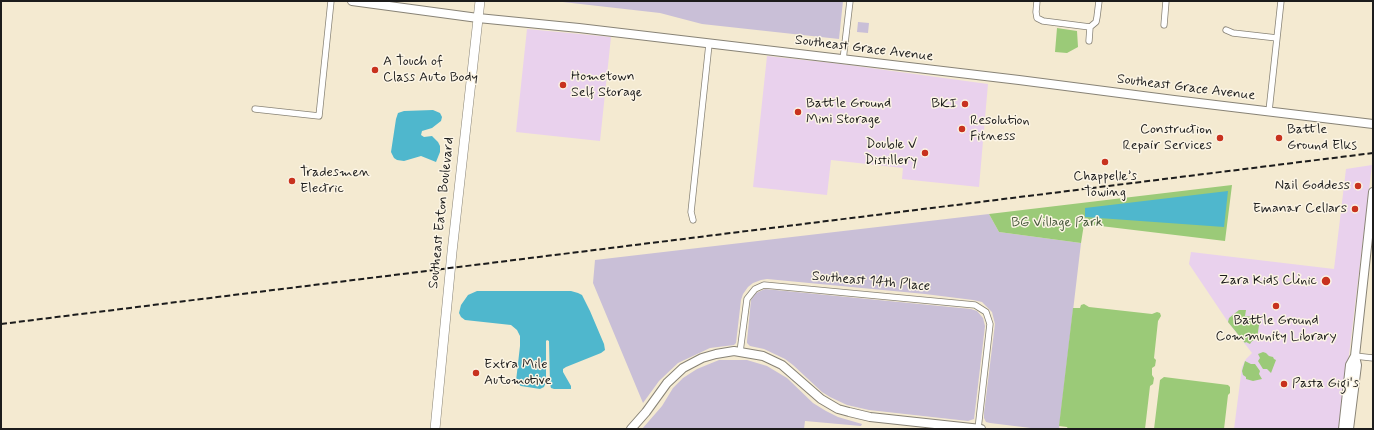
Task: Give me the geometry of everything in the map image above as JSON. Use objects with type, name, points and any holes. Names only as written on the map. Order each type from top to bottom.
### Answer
[{"type":"main road","name":"Southeast Eaton Boulevard","points":[[435,429],[453,245],[480,1]]},
{"type":"street","points":[[255,109],[319,116],[331,1]]},
{"type":"street","name":"Southeast Grace Avenue","points":[[352,1],[478,18],[1019,80],[1373,124]]},
{"type":"street","points":[[843,60],[850,1]]},
{"type":"street","points":[[1037,1],[1037,18],[1043,21],[1090,27]]},
{"type":"street","points":[[1089,41],[1090,27],[1096,22],[1099,1]]},
{"type":"street","points":[[1164,25],[1166,1]]},
{"type":"street","points":[[1269,111],[1281,1]]},
{"type":"street","points":[[1226,30],[1233,33],[1277,38]]},
{"type":"street","points":[[693,220],[691,212],[709,44]]},
{"type":"street","points":[[1349,429],[1357,365],[1355,356],[1373,192]]},
{"type":"street","name":"Southeast 14th Place","points":[[740,352],[746,302],[749,294],[754,289],[762,285],[970,304],[978,306],[984,310],[988,317],[990,327],[979,429]]},
{"type":"street","points":[[631,429],[646,412],[667,383],[683,368],[710,355],[723,352],[740,352],[763,356],[782,365],[821,399],[838,409],[870,417],[979,429]]},
{"type":"street","points":[[1355,356],[1373,358]]},
{"type":"street","points":[[1343,429],[1350,365],[1355,356]]},
{"type":"shaded area","points":[[554,1],[843,1],[839,39],[702,24],[660,13]]},
{"type":"shaded area","points":[[858,22],[869,23],[868,33],[857,32]]},
{"type":"shaded area","name":"Hometown Self Storage","points":[[527,29],[611,37],[600,141],[516,132]]},
{"type":"shaded area","points":[[767,56],[841,64],[988,84],[979,187],[902,179],[903,168],[831,160],[827,195],[753,187]]},
{"type":"shaded area","points":[[1372,165],[1340,429],[1234,429],[1242,367],[1246,359],[1252,353],[1228,322],[1189,264],[1191,252],[1334,269],[1346,169]]},
{"type":"shaded area","points":[[989,214],[999,232],[1081,243],[1059,429],[1039,429],[986,422],[984,413],[995,324],[992,312],[982,302],[925,294],[767,279],[753,283],[743,294],[736,343],[734,345],[710,348],[678,363],[659,381],[643,403],[593,283],[595,260]]},
{"type":"shaded area","points":[[765,289],[971,309],[977,311],[983,318],[985,326],[974,419],[968,421],[869,410],[847,405],[830,397],[822,392],[785,359],[764,349],[750,346],[747,343],[751,300],[756,293]]},
{"type":"shaded area","points":[[719,360],[747,360],[767,366],[787,378],[813,403],[826,411],[838,417],[862,424],[861,426],[805,421],[804,429],[642,429],[662,406],[673,388],[683,378],[697,369]]},
{"type":"green space","points":[[1057,28],[1077,31],[1078,47],[1067,53],[1055,52]]},
{"type":"green space","name":"BG Village Park","points":[[1232,185],[1225,241],[1084,224],[1081,243],[999,232],[989,214]]},
{"type":"green space","points":[[1084,304],[1089,307],[1152,314],[1157,312],[1160,313],[1161,316],[1158,321],[1154,358],[1156,360],[1155,366],[1152,368],[1152,375],[1154,378],[1153,384],[1150,386],[1145,429],[1068,429],[1067,427],[1059,426],[1073,308],[1080,308],[1081,305]]},
{"type":"green space","points":[[1239,310],[1246,310],[1245,316],[1260,318],[1257,339],[1252,341],[1250,344],[1245,343],[1228,322],[1229,318]]},
{"type":"green space","points":[[1263,352],[1276,360],[1271,373],[1267,369],[1263,369],[1258,361],[1260,358],[1258,354]]},
{"type":"green space","points":[[1245,361],[1255,364],[1260,371],[1259,374],[1262,379],[1253,381],[1246,379],[1242,371]]},
{"type":"green space","points":[[1164,377],[1228,385],[1230,387],[1230,393],[1228,395],[1224,429],[1154,429],[1160,380]]},
{"type":"water","points":[[433,110],[440,113],[442,117],[441,121],[432,128],[422,131],[421,135],[424,137],[432,136],[438,142],[440,152],[436,162],[421,156],[404,161],[394,158],[391,152],[398,113],[404,111]]},
{"type":"water","points":[[1228,191],[1224,227],[1085,217],[1085,208]]},
{"type":"water","points":[[477,291],[571,291],[578,293],[582,295],[590,311],[604,344],[605,350],[563,369],[571,389],[554,389],[551,388],[550,384],[549,341],[547,340],[546,382],[544,387],[540,389],[521,386],[516,381],[520,346],[520,336],[517,330],[511,325],[465,320],[459,313],[461,305],[468,295]]},
{"type":"railway","points":[[1,324],[1373,153]]},
{"type":"place","name":"A Touch of Class Auto Body","points":[[375,70]]},
{"type":"place","name":"Hometown Self Storage","points":[[563,85]]},
{"type":"place","name":"BKI","points":[[965,104]]},
{"type":"place","name":"Battle Ground Mini Storage","points":[[798,112]]},
{"type":"place","name":"Resolution Fitness","points":[[962,129]]},
{"type":"place","name":"Construction Repair Services","points":[[1220,138]]},
{"type":"place","name":"Battle Ground Elks","points":[[1279,138]]},
{"type":"place","name":"Double V Distillery","points":[[925,153]]},
{"type":"place","name":"Chappelle’s Towing","points":[[1105,162]]},
{"type":"place","name":"Tradesmen Electric","points":[[292,181]]},
{"type":"place","name":"Nail Goddess","points":[[1358,186]]},
{"type":"place","name":"Emanar Cellars","points":[[1355,209]]},
{"type":"place","name":"Zara Kids Clinic","points":[[1326,281]]},
{"type":"place","name":"Battle Ground Community Library","points":[[1276,306]]},
{"type":"place","name":"Extra Mile Automotive","points":[[476,373]]},
{"type":"place","name":"Pasta Gigi's","points":[[1284,384]]}]
